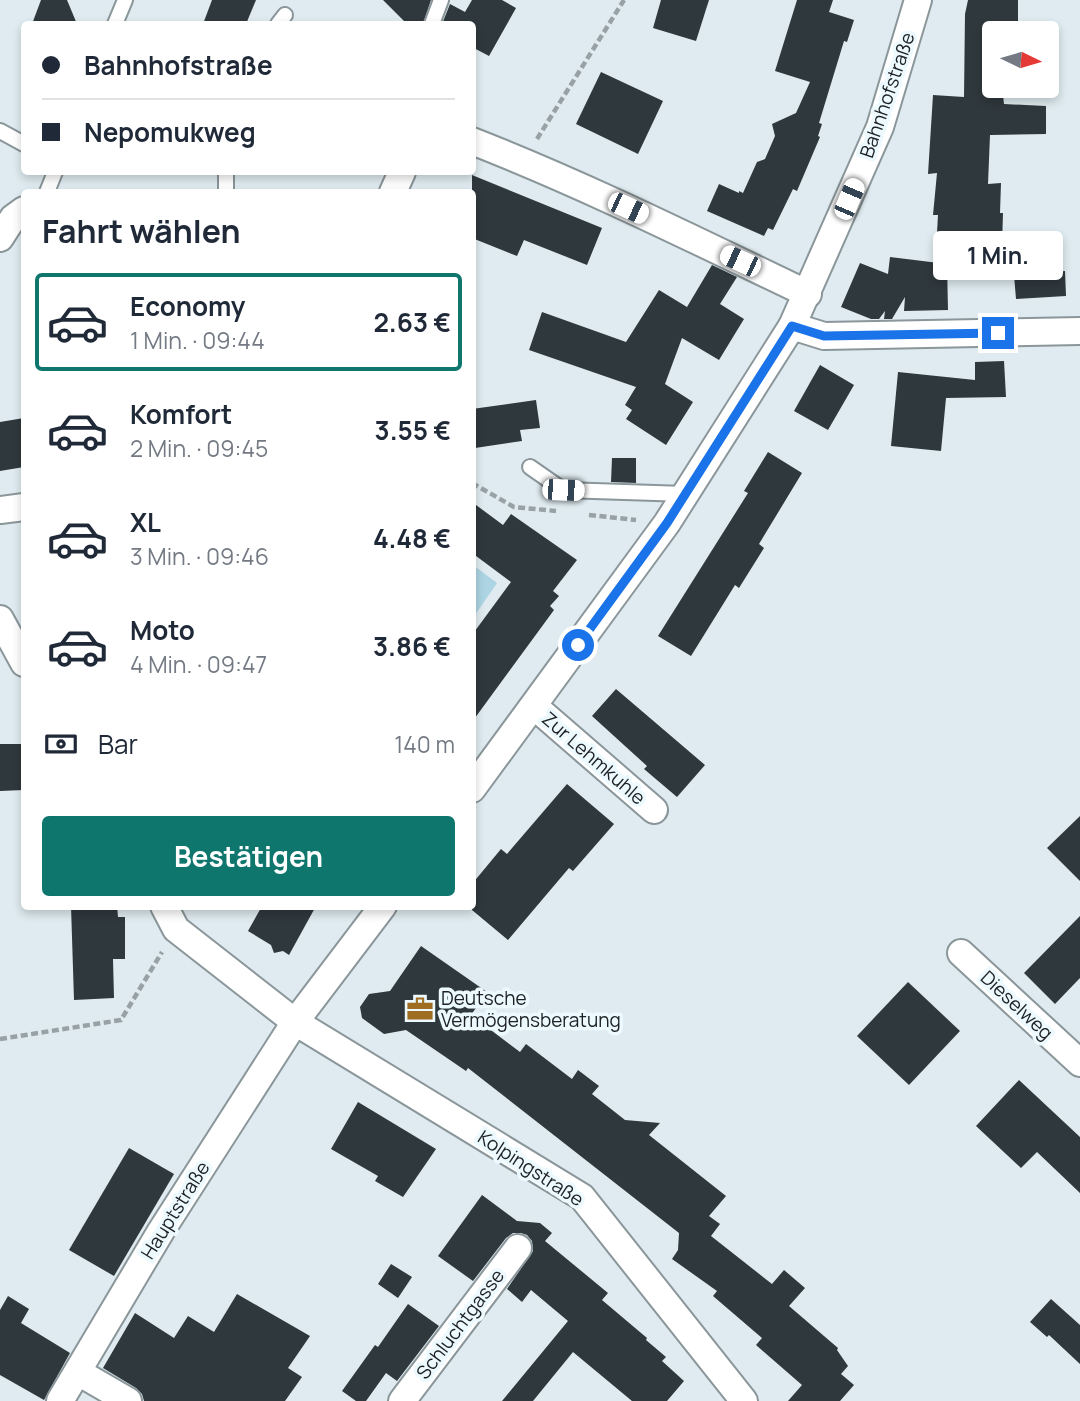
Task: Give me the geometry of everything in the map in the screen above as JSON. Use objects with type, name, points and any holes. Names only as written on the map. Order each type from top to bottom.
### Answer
[{"type":"street","name":"Bahnhofstraße","points":[[476,784],[686,494],[792,326],[880,127],[918,0]]},
{"type":"street","points":[[476,142],[524,160],[808,294]]},
{"type":"street","points":[[0,237],[13,218],[21,212]]},
{"type":"street","points":[[792,326],[824,336],[1080,331]]},
{"type":"street","points":[[0,510],[21,507]]},
{"type":"street","points":[[0,619],[21,658]]},
{"type":"street","name":"Zur Lehmkuhle","points":[[534,706],[654,810]]},
{"type":"street","points":[[295,1022],[380,910]]},
{"type":"street","name":"Kolpingstraße","points":[[170,918],[295,1022],[582,1197],[744,1401]]},
{"type":"street","name":"Dieselweg","points":[[961,953],[1078,1057]]},
{"type":"street","name":"Hauptstraße","points":[[60,1401],[161,1231],[295,1022]]},
{"type":"street","name":"Schluchtgasse","points":[[402,1401],[519,1248]]},
{"type":"street","points":[[78,1372],[128,1401]]},
{"type":"lane","points":[[116,21],[125,0]]},
{"type":"lane","points":[[433,21],[441,0]]},
{"type":"lane","points":[[0,131],[21,142]]},
{"type":"lane","points":[[530,467],[563,490],[686,494]]},
{"type":"path","points":[[524,160],[624,0]]},
{"type":"path","points":[[0,1039],[121,1020],[170,918]]},
{"type":"shaded area","points":[[476,567],[497,583],[476,614]]},
{"type":"building","points":[[41,0],[67,0],[76,21],[33,21]]},
{"type":"building","points":[[212,0],[256,0],[247,21],[204,21]]},
{"type":"building","points":[[383,0],[431,0],[424,21],[404,21]]},
{"type":"building","points":[[472,0],[502,0],[516,8],[489,56],[476,49],[476,21],[443,21],[450,4],[465,12]]},
{"type":"building","points":[[661,0],[709,0],[696,41],[653,28]]},
{"type":"building","points":[[797,0],[833,0],[829,12],[854,20],[847,42],[844,41],[819,123],[822,124],[818,136],[820,137],[797,191],[793,189],[773,230],[768,228],[764,236],[707,211],[719,184],[743,193],[757,162],[765,159],[775,136],[772,124],[796,113],[810,82],[775,71]]},
{"type":"building","points":[[968,0],[1018,0],[1018,21],[982,21],[982,98],[1003,98],[1004,104],[1046,106],[1046,134],[990,135],[988,184],[1001,183],[1002,245],[936,250],[938,215],[933,215],[937,173],[928,174],[933,95],[964,97],[965,14]]},
{"type":"building","points":[[601,72],[663,101],[638,154],[576,124]]},
{"type":"building","points":[[472,175],[602,228],[587,265],[524,240],[517,256],[476,240],[476,189],[472,189]]},
{"type":"building","points":[[890,257],[947,264],[948,310],[904,311],[905,297],[892,319],[884,319],[885,311],[879,319],[871,319],[841,307],[860,263],[888,274]]},
{"type":"building","points":[[712,265],[737,277],[720,304],[744,319],[719,360],[682,338],[665,384],[693,402],[666,445],[626,419],[632,410],[625,405],[636,387],[529,350],[542,312],[626,342],[659,290],[687,307]]},
{"type":"building","points":[[1065,271],[1066,296],[1016,299],[1014,275]]},
{"type":"building","points":[[1004,361],[1006,397],[946,398],[941,451],[891,446],[898,372],[975,380],[975,362]]},
{"type":"building","points":[[820,365],[854,385],[828,430],[794,411]]},
{"type":"building","points":[[536,400],[540,428],[520,430],[522,441],[476,448],[476,408]]},
{"type":"building","points":[[21,418],[21,468],[0,471],[0,422]]},
{"type":"building","points":[[768,452],[802,473],[759,544],[764,548],[739,588],[735,585],[691,656],[658,636],[748,493],[744,491]]},
{"type":"building","points":[[612,458],[636,458],[636,483],[611,482]]},
{"type":"building","points":[[476,505],[503,525],[511,514],[577,560],[553,591],[559,596],[550,606],[554,610],[476,717],[476,630],[511,582],[476,556]]},
{"type":"building","points":[[616,689],[705,765],[677,797],[644,769],[647,766],[592,716]]},
{"type":"building","points":[[0,744],[21,744],[21,790],[0,791]]},
{"type":"building","points":[[567,784],[614,824],[573,871],[569,868],[508,940],[472,910],[476,910],[476,879],[501,849],[507,854]]},
{"type":"building","points":[[1080,816],[1080,881],[1047,848]]},
{"type":"building","points":[[71,910],[117,910],[118,917],[125,917],[125,959],[113,959],[114,998],[74,1000]]},
{"type":"building","points":[[260,910],[314,910],[289,955],[283,951],[274,953],[271,945],[248,931]]},
{"type":"building","points":[[1080,916],[1080,978],[1055,1004],[1024,973]]},
{"type":"building","points":[[421,946],[487,992],[471,1015],[520,1052],[526,1044],[572,1079],[578,1070],[599,1086],[592,1094],[625,1120],[660,1123],[649,1135],[726,1196],[709,1216],[720,1224],[711,1236],[772,1284],[784,1270],[805,1288],[789,1306],[838,1348],[848,1366],[841,1374],[854,1385],[840,1401],[788,1401],[802,1385],[756,1345],[762,1338],[713,1296],[717,1291],[672,1259],[678,1250],[679,1233],[468,1068],[466,1071],[406,1030],[384,1034],[362,1018],[360,1007],[369,994],[390,991]]},
{"type":"building","points":[[908,982],[960,1031],[909,1085],[857,1036]]},
{"type":"building","points":[[1019,1080],[1080,1137],[1080,1193],[1037,1152],[1021,1168],[976,1126]]},
{"type":"building","points":[[358,1102],[436,1149],[403,1197],[375,1181],[378,1176],[331,1149]]},
{"type":"building","points":[[129,1148],[174,1174],[114,1276],[69,1250]]},
{"type":"building","points":[[482,1195],[517,1221],[540,1223],[552,1233],[545,1241],[608,1293],[602,1300],[666,1357],[662,1361],[684,1381],[667,1401],[632,1401],[573,1352],[533,1401],[502,1401],[568,1321],[531,1290],[522,1302],[507,1289],[533,1251],[532,1241],[527,1235],[513,1233],[506,1238],[473,1281],[438,1256]]},
{"type":"building","points":[[391,1264],[412,1277],[398,1298],[378,1284]]},
{"type":"building","points":[[237,1294],[310,1336],[288,1368],[302,1377],[285,1401],[144,1401],[136,1388],[103,1368],[135,1313],[174,1338],[188,1316],[214,1332]]},
{"type":"building","points":[[8,1296],[29,1309],[21,1323],[70,1353],[44,1400],[0,1375],[0,1310]]},
{"type":"building","points":[[1051,1299],[1080,1325],[1080,1364],[1049,1335],[1047,1337],[1030,1322]]},
{"type":"building","points":[[408,1304],[439,1326],[397,1381],[386,1373],[366,1401],[356,1401],[342,1391]]},
{"type":"place","name":"Deutsche Vermögensberatung","points":[[420,1009]]},
{"type":"route","points":[[578,645],[667,523],[792,326],[824,336],[852,337],[998,333]]}]
